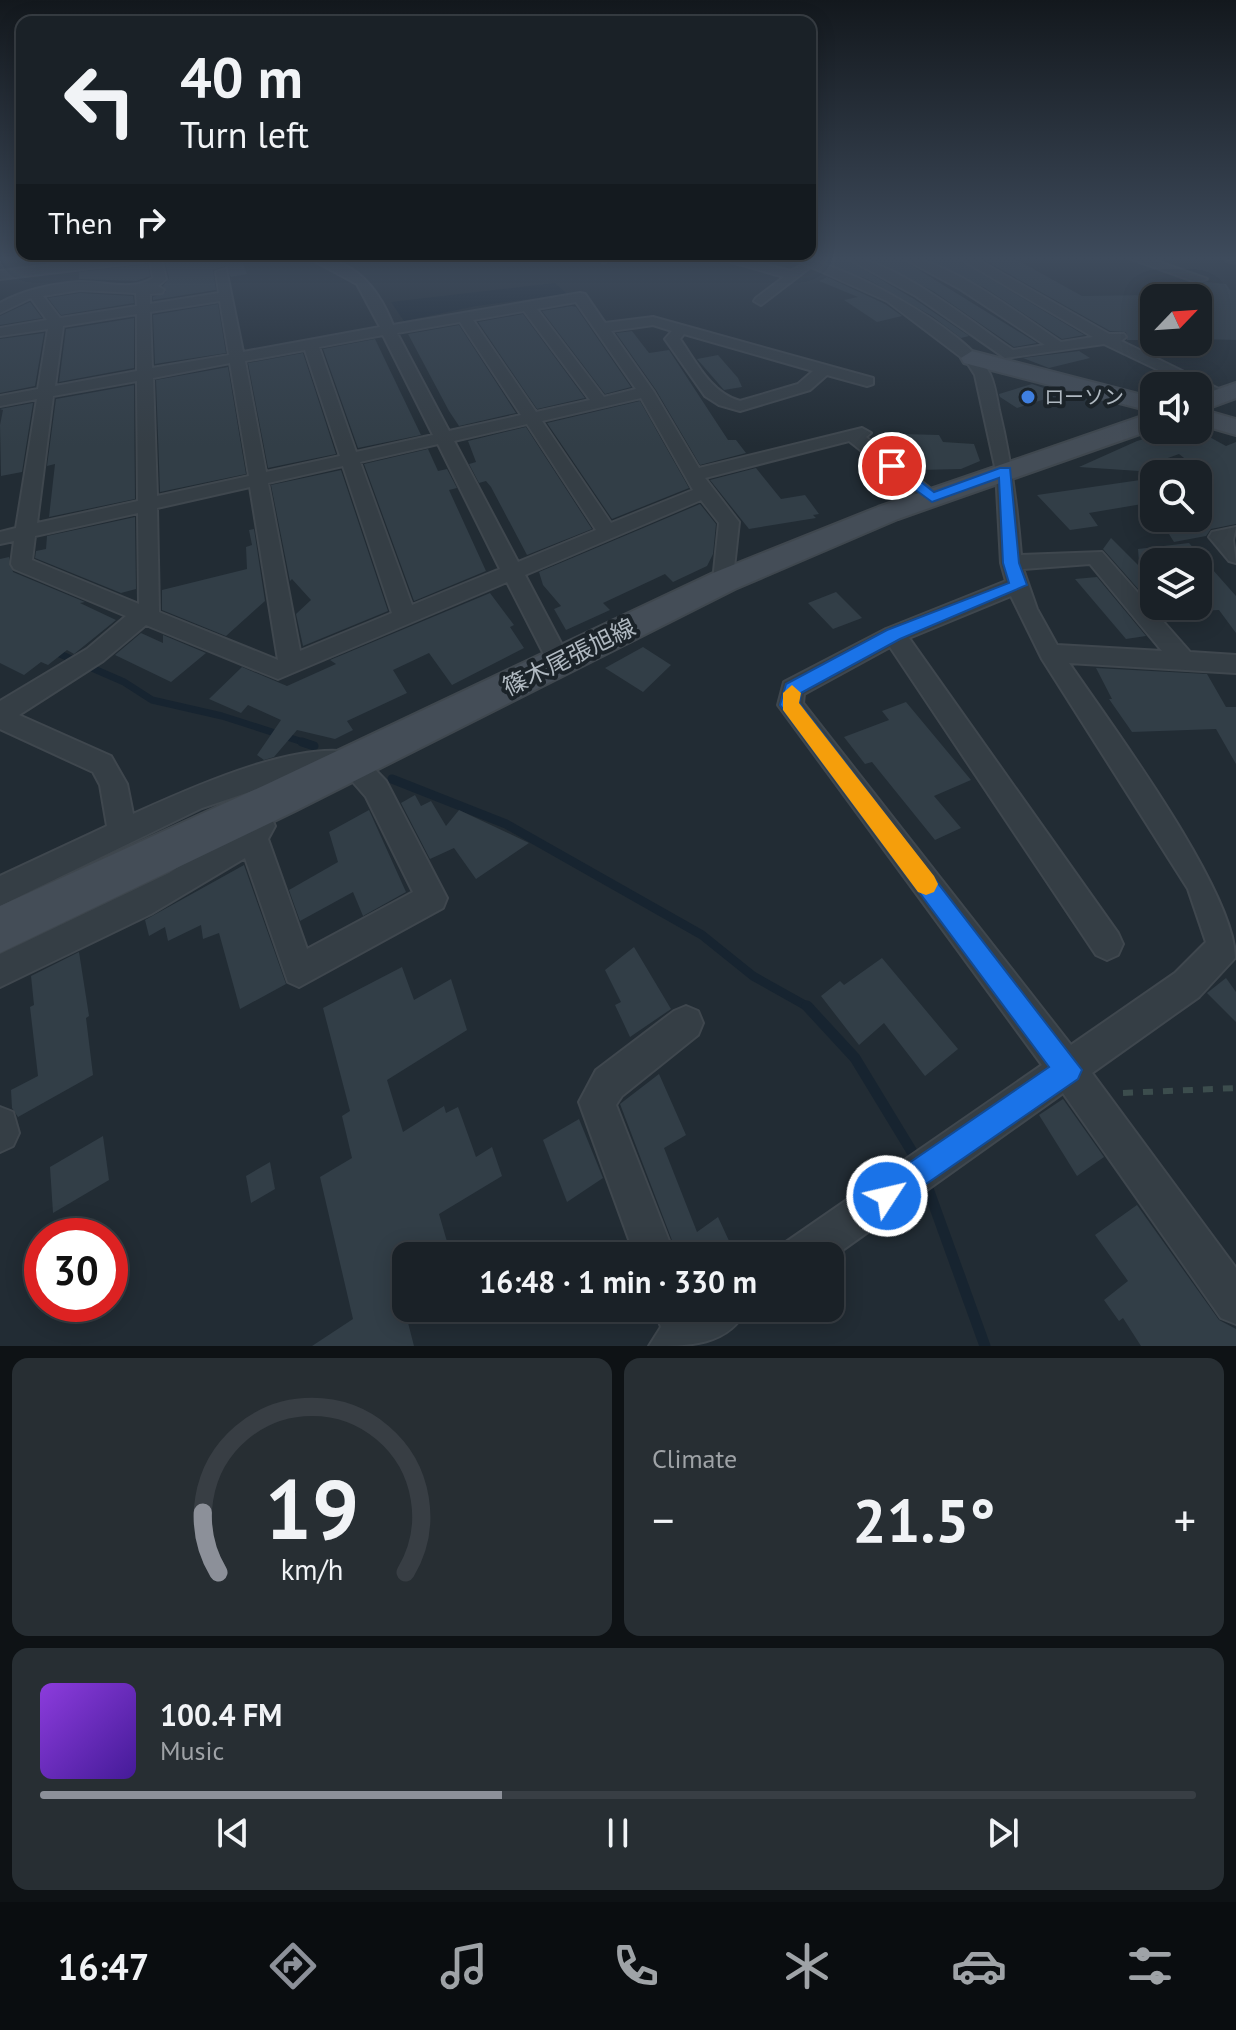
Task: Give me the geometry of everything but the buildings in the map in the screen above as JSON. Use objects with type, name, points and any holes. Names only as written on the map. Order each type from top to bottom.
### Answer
[{"type":"main road","points":[[972,358],[1140,401]]},
{"type":"main road","points":[[1212,420],[1236,427]]},
{"type":"main road","name":"篠木尾張旭線","points":[[0,930],[195,835],[280,798],[724,581],[932,497],[1140,425]]},
{"type":"street","points":[[54,320],[56,323],[22,533],[21,564],[278,670],[607,532],[700,483],[857,434],[932,497]]},
{"type":"street","points":[[0,332],[68,320]]},
{"type":"street","points":[[0,716],[82,664],[150,609],[145,320]]},
{"type":"street","points":[[230,320],[291,666]]},
{"type":"street","points":[[384,320],[559,662]]},
{"type":"street","points":[[0,401],[311,346],[439,320]]},
{"type":"street","points":[[466,320],[607,532]]},
{"type":"street","points":[[538,320],[599,401]]},
{"type":"street","points":[[595,320],[646,392],[700,483],[729,522],[724,581]]},
{"type":"street","points":[[820,1242],[922,1172],[1078,1084],[1230,947],[1201,882],[1050,653],[1026,609],[1014,574],[1005,471],[983,375],[972,358],[921,320]]},
{"type":"street","points":[[959,320],[1010,355],[1113,338]]},
{"type":"street","points":[[1017,320],[1060,348]]},
{"type":"street","points":[[1083,320],[1113,338],[1229,393]]},
{"type":"street","points":[[601,328],[653,321],[867,381]]},
{"type":"street","points":[[681,329],[672,339],[711,393],[725,402],[740,406],[804,387],[824,369]]},
{"type":"street","points":[[311,346],[405,618]]},
{"type":"street","points":[[0,538],[646,392]]},
{"type":"street","points":[[1236,533],[1219,537],[1236,556]]},
{"type":"street","points":[[1182,659],[1095,557],[1014,574],[793,689],[790,705],[1078,1084],[1236,1303]]},
{"type":"street","points":[[894,635],[1107,944]]},
{"type":"street","points":[[1050,653],[1236,664]]},
{"type":"street","points":[[0,716],[102,764],[113,784],[122,833]]},
{"type":"street","points":[[0,891],[194,799],[303,763],[352,763],[376,789],[432,898],[299,971],[253,838]]},
{"type":"street","points":[[0,971],[185,879],[253,838],[280,798]]},
{"type":"street","points":[[650,1242],[597,1102],[609,1083],[686,1023]]},
{"type":"street","points":[[0,1125],[0,1133]]},
{"type":"path","points":[[1078,1084],[1139,1091],[1236,1088]]},
{"type":"waterway","points":[[53,651],[124,682],[152,700],[222,716],[309,744]]},
{"type":"waterway","points":[[302,742],[314,746]]},
{"type":"waterway","points":[[392,779],[506,824],[702,935],[753,976],[808,1007]]},
{"type":"waterway","points":[[808,1007],[855,1058],[917,1160]]},
{"type":"waterway","points":[[926,1183],[985,1346]]},
{"type":"slow traffic","points":[[792,693],[790,705],[926,884]]},
{"type":"place","name":"ローソン","points":[[1028,397]]},
{"type":"route","points":[[887,1196],[1068,1070],[790,705],[793,689],[894,635],[1018,585],[1011,563],[1005,471],[932,497],[892,466]]}]
